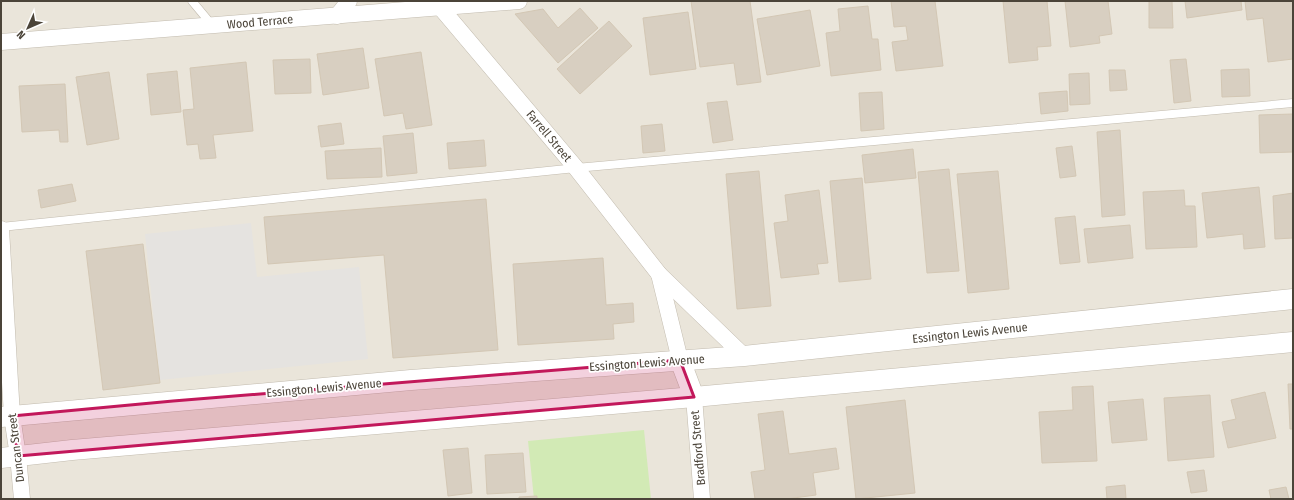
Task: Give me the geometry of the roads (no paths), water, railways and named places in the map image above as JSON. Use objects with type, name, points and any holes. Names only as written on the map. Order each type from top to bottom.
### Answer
[{"type":"street","points":[[337,16],[349,1]]},
{"type":"street","name":"Wood Terrace","points":[[1,42],[337,16],[437,4],[509,2]]},
{"type":"street","name":"Farrell Street","points":[[437,4],[576,168],[659,274],[744,356]]},
{"type":"street","name":"Duncan Street","points":[[1,228],[6,416],[9,457],[22,499]]},
{"type":"street","name":"Farrell Street","points":[[659,274],[680,360]]},
{"type":"street","name":"Essington Lewis Avenue","points":[[6,416],[404,381],[744,356],[1293,299]]},
{"type":"street","points":[[9,457],[694,397],[1293,342]]},
{"type":"street","points":[[680,360],[694,397]]},
{"type":"street","name":"Bradford Street","points":[[694,397],[702,499]]},
{"type":"lane","points":[[192,1],[212,26]]},
{"type":"lane","points":[[1,228],[576,168],[1293,103]]}]
